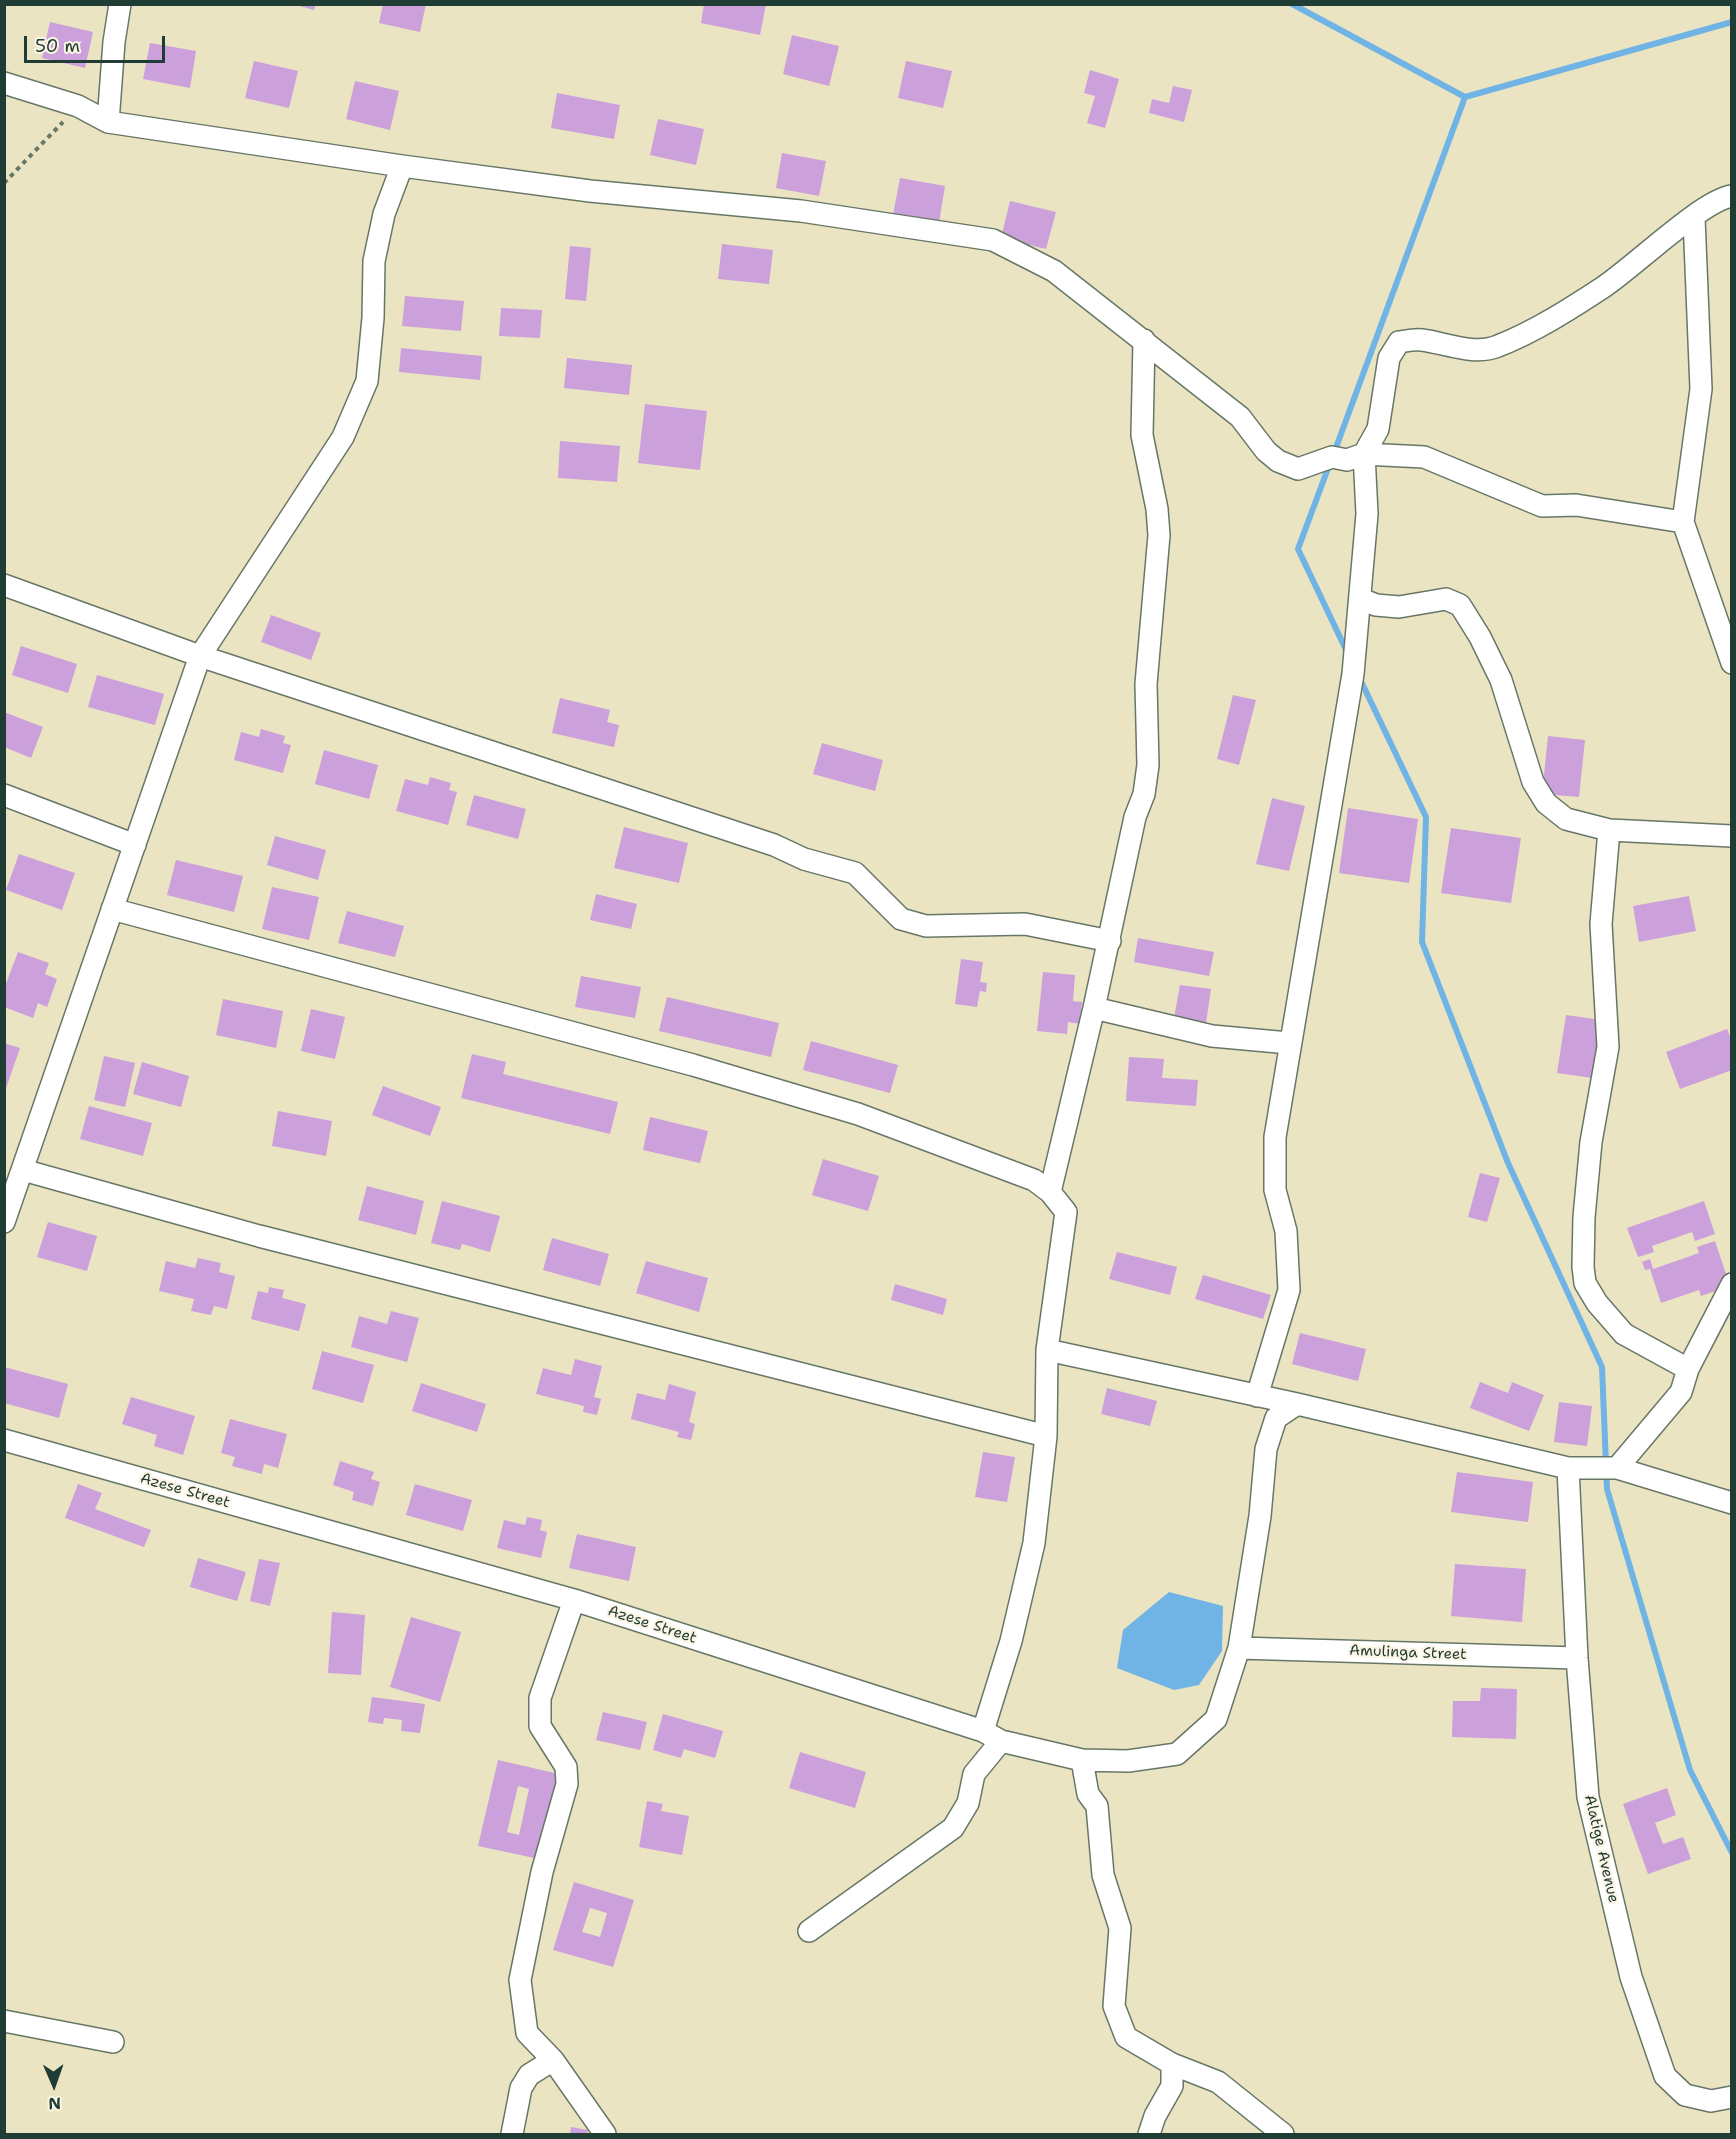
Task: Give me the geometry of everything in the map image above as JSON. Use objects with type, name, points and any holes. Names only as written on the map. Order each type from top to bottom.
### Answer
[{"type":"street","points":[[108,122],[114,42],[120,4]]},
{"type":"street","points":[[4,84],[78,106],[108,122],[402,166],[590,191],[801,211],[993,240],[1054,271],[1144,340],[1240,417],[1266,451],[1278,461],[1298,469],[1332,458],[1347,460],[1364,454],[1424,457],[1542,506],[1576,505],[1683,522]]},
{"type":"street","points":[[4,1222],[200,656],[343,437],[367,381],[373,318],[374,261],[384,213],[402,166]]},
{"type":"street","points":[[1257,1396],[1289,1290],[1286,1231],[1275,1190],[1275,1137],[1289,1043],[1353,674],[1367,514],[1364,454],[1378,429],[1389,358],[1399,342],[1419,339],[1468,349],[1496,347],[1603,288],[1694,218],[1707,204],[1720,197],[1731,196]]},
{"type":"street","points":[[1694,218],[1701,389],[1683,522],[1731,663]]},
{"type":"street","points":[[1050,1192],[1110,941],[1135,817],[1144,794],[1148,765],[1146,684],[1159,535],[1157,509],[1142,435],[1144,340]]},
{"type":"street","points":[[4,585],[200,656],[774,845],[804,859],[855,873],[901,919],[926,926],[1025,924],[1110,941]]},
{"type":"street","points":[[1361,599],[1376,605],[1399,607],[1446,599],[1460,606],[1480,637],[1501,680],[1533,782],[1546,803],[1566,819],[1609,830],[1731,836]]},
{"type":"street","points":[[4,795],[135,845]]},
{"type":"street","points":[[1609,830],[1600,924],[1608,1047],[1591,1142],[1584,1217],[1585,1283],[1597,1303],[1624,1334],[1688,1369]]},
{"type":"street","points":[[112,909],[693,1065],[858,1114],[1034,1180],[1050,1192],[1066,1212],[1047,1350],[1046,1436],[1034,1543],[992,1736],[974,1774],[968,1803],[954,1828],[809,1931]]},
{"type":"street","points":[[1094,1008],[1212,1036],[1289,1043]]},
{"type":"street","points":[[23,1170],[259,1236],[1046,1436]]},
{"type":"street","points":[[1617,1468],[1682,1392],[1688,1369],[1731,1284]]},
{"type":"street","points":[[1047,1350],[1297,1404],[1568,1468],[1617,1468],[1731,1503]]},
{"type":"street","name":"Azese Street","points":[[4,1440],[574,1600],[992,1736],[1082,1760],[1128,1761],[1177,1754],[1216,1719],[1239,1648],[1260,1516],[1266,1449],[1276,1418],[1297,1404]]},
{"type":"street","name":"Alatige Avenue","points":[[1568,1468],[1577,1658],[1588,1797],[1631,1977],[1665,2076],[1685,2095],[1711,2101],[1731,2097]]},
{"type":"street","points":[[574,1600],[540,1698],[540,1726],[566,1767],[567,1784],[542,1872],[520,1980],[527,2033],[553,2060],[605,2134]]},
{"type":"street","name":"Amulinga Street","points":[[1239,1648],[1577,1658]]},
{"type":"street","points":[[1082,1760],[1088,1794],[1097,1806],[1103,1875],[1120,1928],[1114,2006],[1126,2037],[1172,2064],[1218,2082],[1283,2134]]},
{"type":"street","points":[[4,2020],[113,2042]]},
{"type":"street","points":[[512,2134],[521,2088],[529,2075],[553,2060]]},
{"type":"street","points":[[1149,2134],[1155,2116],[1172,2086],[1172,2064]]},
{"type":"path","points":[[4,183],[78,106]]},
{"type":"water","points":[[1169,1592],[1223,1606],[1222,1651],[1199,1685],[1174,1690],[1117,1668],[1123,1630]]},
{"type":"building","points":[[293,4],[316,4],[314,10]]},
{"type":"building","points":[[383,4],[426,4],[420,32],[379,23]]},
{"type":"building","points":[[704,4],[766,4],[760,35],[701,23]]},
{"type":"building","points":[[50,22],[93,32],[85,68],[42,58]]},
{"type":"building","points":[[792,35],[839,46],[829,86],[783,74]]},
{"type":"building","points":[[150,43],[196,51],[190,88],[143,79]]},
{"type":"building","points":[[254,61],[298,71],[289,108],[245,98]]},
{"type":"building","points":[[906,61],[952,71],[943,108],[898,98]]},
{"type":"building","points":[[1090,70],[1119,79],[1105,128],[1087,123],[1095,96],[1084,93]]},
{"type":"building","points":[[355,81],[399,91],[390,130],[346,119]]},
{"type":"building","points":[[1173,86],[1192,90],[1184,122],[1149,113],[1152,99],[1169,103]]},
{"type":"building","points":[[557,93],[620,105],[614,139],[551,128]]},
{"type":"building","points":[[658,119],[704,129],[696,165],[650,155]]},
{"type":"building","points":[[782,153],[826,161],[819,196],[776,188]]},
{"type":"building","points":[[900,178],[945,186],[939,223],[893,215]]},
{"type":"building","points":[[1010,201],[1056,212],[1046,249],[1001,238]]},
{"type":"building","points":[[722,244],[773,250],[769,284],[718,279]]},
{"type":"building","points":[[570,246],[591,248],[586,301],[565,299]]},
{"type":"building","points":[[405,296],[464,301],[461,331],[402,326]]},
{"type":"building","points":[[501,308],[542,310],[540,338],[499,336]]},
{"type":"building","points":[[401,348],[482,356],[480,380],[399,372]]},
{"type":"building","points":[[567,358],[632,365],[629,395],[564,388]]},
{"type":"building","points":[[645,404],[707,411],[700,470],[638,463]]},
{"type":"building","points":[[560,441],[620,446],[617,482],[558,478]]},
{"type":"building","points":[[271,615],[321,633],[311,660],[261,642]]},
{"type":"building","points":[[21,646],[77,664],[68,693],[12,675]]},
{"type":"building","points":[[97,675],[164,694],[155,725],[88,707]]},
{"type":"building","points":[[1233,695],[1256,700],[1239,765],[1217,759]]},
{"type":"building","points":[[560,698],[610,710],[607,722],[619,725],[614,747],[552,733]]},
{"type":"building","points":[[4,712],[43,727],[31,758],[4,747]]},
{"type":"building","points":[[261,729],[285,736],[283,743],[291,745],[283,773],[234,760],[241,732],[259,737]]},
{"type":"building","points":[[1548,736],[1585,740],[1579,797],[1542,794]]},
{"type":"building","points":[[822,743],[883,760],[875,791],[813,774]]},
{"type":"building","points":[[324,750],[378,765],[369,799],[315,784]]},
{"type":"building","points":[[430,777],[451,783],[449,790],[457,792],[448,825],[396,811],[405,779],[428,785]]},
{"type":"building","points":[[474,795],[526,809],[518,839],[466,825]]},
{"type":"building","points":[[1272,798],[1305,806],[1289,871],[1256,864]]},
{"type":"building","points":[[1348,808],[1418,819],[1409,883],[1339,873]]},
{"type":"building","points":[[624,827],[688,843],[679,883],[614,868]]},
{"type":"building","points":[[1451,828],[1521,838],[1511,903],[1441,893]]},
{"type":"building","points":[[275,836],[326,850],[318,880],[267,865]]},
{"type":"building","points":[[19,854],[75,873],[62,910],[6,890]]},
{"type":"building","points":[[176,860],[243,876],[234,912],[167,895]]},
{"type":"building","points":[[272,887],[319,897],[309,940],[262,929]]},
{"type":"building","points":[[596,894],[637,904],[631,929],[590,920]]},
{"type":"building","points":[[1689,896],[1696,931],[1639,942],[1633,906]]},
{"type":"building","points":[[347,911],[404,926],[395,957],[338,943]]},
{"type":"building","points":[[1138,938],[1214,952],[1209,976],[1134,962]]},
{"type":"building","points":[[18,952],[49,963],[45,974],[57,979],[47,1007],[38,1003],[33,1018],[4,1007],[4,989]]},
{"type":"building","points":[[961,959],[983,962],[980,982],[987,983],[986,992],[980,991],[977,1007],[955,1004]]},
{"type":"building","points":[[1043,972],[1075,975],[1073,1001],[1082,1002],[1080,1024],[1068,1022],[1067,1034],[1037,1031]]},
{"type":"building","points":[[581,976],[641,987],[635,1018],[575,1007]]},
{"type":"building","points":[[1180,985],[1211,989],[1206,1023],[1174,1018]]},
{"type":"building","points":[[667,997],[779,1023],[771,1057],[659,1031]]},
{"type":"building","points":[[223,999],[283,1011],[276,1048],[216,1035]]},
{"type":"building","points":[[311,1009],[345,1017],[335,1059],[301,1051]]},
{"type":"building","points":[[1566,1015],[1602,1020],[1593,1078],[1557,1073]]},
{"type":"building","points":[[1727,1029],[1732,1041],[1732,1070],[1680,1089],[1666,1052]]},
{"type":"building","points":[[811,1041],[898,1065],[890,1093],[803,1070]]},
{"type":"building","points":[[4,1043],[20,1048],[5,1091],[4,1091]]},
{"type":"building","points":[[472,1054],[506,1062],[503,1074],[618,1102],[610,1134],[461,1098]]},
{"type":"building","points":[[104,1056],[135,1063],[125,1107],[94,1100]]},
{"type":"building","points":[[1129,1057],[1164,1059],[1162,1078],[1198,1080],[1196,1106],[1126,1101]]},
{"type":"building","points":[[142,1062],[189,1076],[181,1107],[133,1094]]},
{"type":"building","points":[[383,1086],[441,1107],[430,1136],[372,1115]]},
{"type":"building","points":[[89,1106],[152,1123],[143,1156],[80,1139]]},
{"type":"building","points":[[278,1111],[332,1121],[326,1156],[272,1146]]},
{"type":"building","points":[[650,1117],[708,1131],[700,1163],[643,1150]]},
{"type":"building","points":[[823,1159],[879,1176],[868,1211],[812,1195]]},
{"type":"building","points":[[1480,1173],[1500,1178],[1487,1222],[1468,1217]]},
{"type":"building","points":[[367,1186],[424,1201],[416,1235],[358,1220]]},
{"type":"building","points":[[442,1201],[500,1216],[490,1252],[462,1244],[460,1250],[431,1243]]},
{"type":"building","points":[[1704,1201],[1715,1234],[1695,1241],[1692,1232],[1652,1246],[1654,1252],[1638,1257],[1627,1228]]},
{"type":"building","points":[[48,1222],[97,1236],[87,1271],[37,1257]]},
{"type":"building","points":[[552,1238],[609,1254],[600,1286],[543,1270]]},
{"type":"building","points":[[1715,1241],[1730,1286],[1701,1296],[1699,1290],[1661,1303],[1650,1269],[1645,1270],[1642,1262],[1650,1259],[1653,1269],[1699,1253],[1697,1247]]},
{"type":"building","points":[[1117,1252],[1177,1267],[1170,1295],[1109,1279]]},
{"type":"building","points":[[198,1258],[221,1263],[219,1272],[235,1276],[227,1309],[214,1306],[211,1315],[191,1311],[194,1299],[159,1291],[166,1261],[195,1268]]},
{"type":"building","points":[[646,1261],[708,1278],[699,1312],[636,1293]]},
{"type":"building","points":[[1203,1275],[1271,1295],[1263,1319],[1195,1299]]},
{"type":"building","points":[[895,1284],[947,1299],[943,1315],[891,1300]]},
{"type":"building","points":[[269,1287],[284,1290],[282,1298],[306,1304],[299,1331],[251,1319],[258,1291],[268,1293]]},
{"type":"building","points":[[391,1311],[419,1318],[407,1362],[351,1347],[359,1316],[387,1324]]},
{"type":"building","points":[[1300,1333],[1366,1349],[1358,1381],[1292,1364]]},
{"type":"building","points":[[322,1351],[374,1365],[363,1403],[312,1389]]},
{"type":"building","points":[[575,1359],[602,1366],[594,1397],[601,1399],[597,1415],[583,1412],[584,1406],[536,1394],[543,1368],[571,1375]]},
{"type":"building","points":[[4,1367],[68,1384],[59,1418],[4,1403]]},
{"type":"building","points":[[1480,1382],[1508,1393],[1512,1382],[1544,1395],[1529,1431],[1470,1408]]},
{"type":"building","points":[[421,1383],[486,1404],[477,1432],[412,1411]]},
{"type":"building","points":[[669,1384],[696,1392],[689,1422],[695,1424],[691,1440],[677,1437],[679,1432],[631,1419],[637,1393],[665,1400]]},
{"type":"building","points":[[1107,1388],[1157,1401],[1150,1426],[1101,1414]]},
{"type":"building","points":[[131,1397],[195,1416],[183,1455],[154,1446],[157,1435],[122,1424]]},
{"type":"building","points":[[1559,1402],[1592,1406],[1587,1446],[1554,1442]]},
{"type":"building","points":[[230,1419],[287,1434],[278,1468],[264,1464],[262,1474],[232,1466],[235,1457],[221,1453]]},
{"type":"building","points":[[983,1452],[1015,1457],[1007,1502],[975,1497]]},
{"type":"building","points":[[340,1461],[374,1472],[371,1479],[380,1482],[373,1506],[352,1500],[354,1492],[333,1485]]},
{"type":"building","points":[[1457,1472],[1533,1482],[1528,1522],[1451,1512]]},
{"type":"building","points":[[78,1484],[102,1493],[95,1509],[151,1530],[144,1547],[65,1518]]},
{"type":"building","points":[[415,1484],[472,1500],[463,1531],[406,1515]]},
{"type":"building","points":[[527,1517],[542,1520],[540,1530],[547,1532],[541,1558],[497,1548],[504,1520],[525,1525]]},
{"type":"building","points":[[577,1534],[636,1547],[629,1581],[569,1568]]},
{"type":"building","points":[[198,1558],[246,1572],[237,1601],[190,1587]]},
{"type":"building","points":[[259,1559],[280,1563],[270,1606],[250,1601]]},
{"type":"building","points":[[1455,1564],[1526,1569],[1522,1622],[1451,1616]]},
{"type":"building","points":[[332,1612],[365,1615],[361,1675],[328,1673]]},
{"type":"building","points":[[411,1617],[461,1632],[440,1702],[390,1687]]},
{"type":"building","points":[[1481,1688],[1517,1689],[1516,1739],[1452,1737],[1453,1701],[1480,1701]]},
{"type":"building","points":[[372,1697],[425,1704],[420,1733],[401,1731],[402,1720],[384,1718],[383,1724],[368,1722]]},
{"type":"building","points":[[603,1712],[647,1722],[640,1750],[596,1740]]},
{"type":"building","points":[[663,1714],[723,1731],[715,1758],[684,1749],[681,1758],[653,1750]]},
{"type":"building","points":[[800,1752],[866,1772],[855,1808],[789,1788]]},
{"type":"building","points":[[498,1760],[559,1774],[539,1859],[478,1846]],"holes":[[[518,1786],[529,1789],[519,1835],[507,1832]]]},
{"type":"building","points":[[1667,1788],[1676,1815],[1655,1823],[1663,1844],[1683,1837],[1691,1859],[1648,1874],[1623,1804]]},
{"type":"building","points":[[647,1801],[663,1804],[661,1811],[689,1816],[682,1855],[639,1847]]},
{"type":"building","points":[[574,1882],[634,1900],[613,1967],[553,1950]],"holes":[[[590,1908],[607,1913],[600,1937],[582,1932]]]},
{"type":"building","points":[[571,2127],[588,2130],[587,2134],[570,2134]]},
{"type":"waterway","points":[[1292,4],[1465,97],[1732,22]]},
{"type":"waterway","points":[[1334,453],[1465,97]]},
{"type":"waterway","points":[[1330,463],[1298,549],[1348,654]]},
{"type":"waterway","points":[[1359,677],[1426,817],[1422,942],[1508,1163],[1602,1367],[1607,1489],[1690,1770],[1732,1853]]}]
